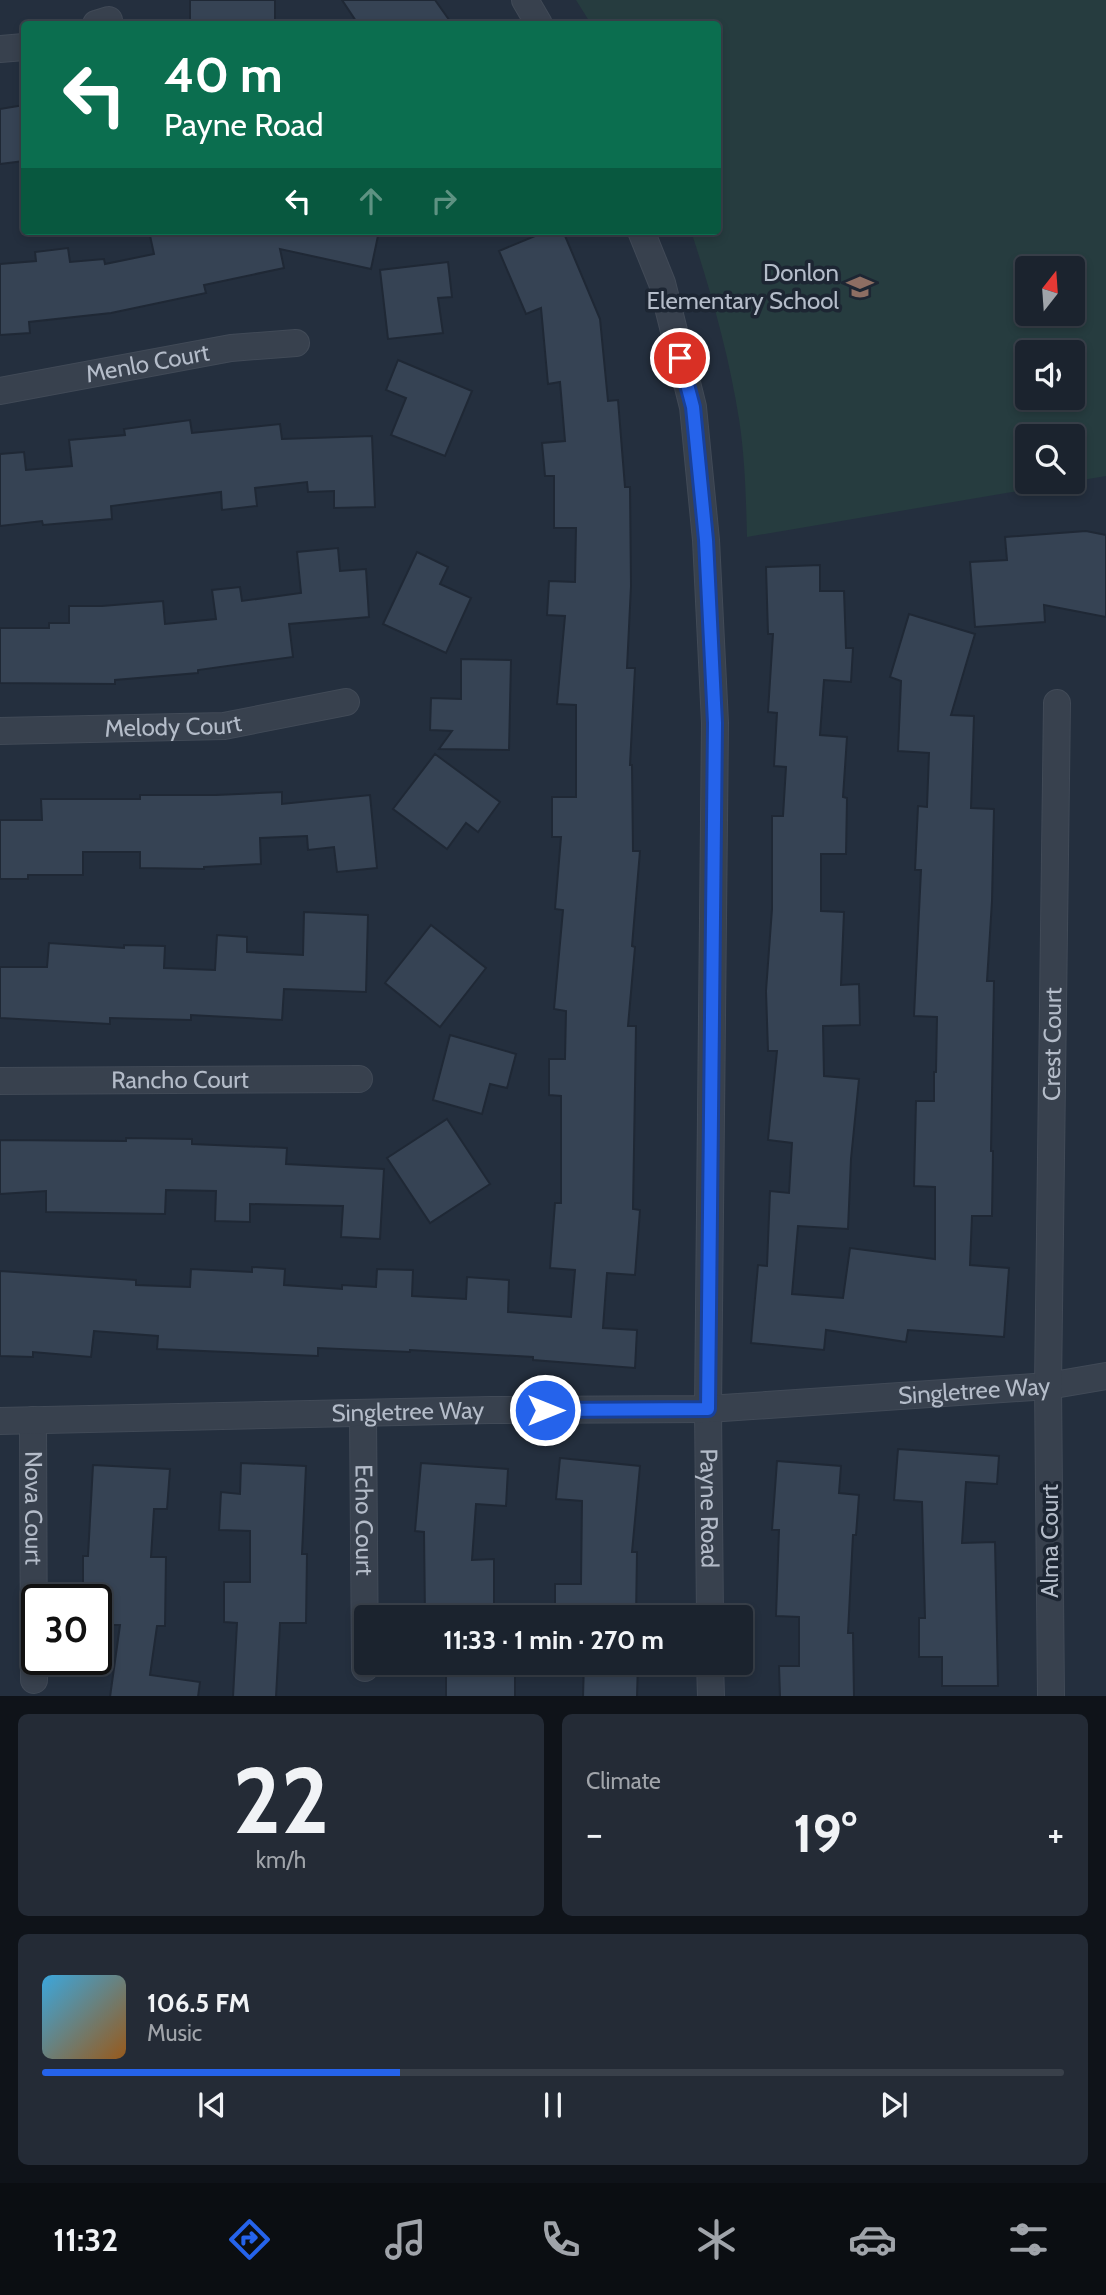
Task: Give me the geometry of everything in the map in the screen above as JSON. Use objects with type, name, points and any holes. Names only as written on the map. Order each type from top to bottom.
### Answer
[{"type":"street","points":[[525,0],[536,21]]},
{"type":"street","points":[[0,49],[21,47]]},
{"type":"street","name":"Payne Road","points":[[643,235],[662,283],[693,407],[706,540],[715,723],[708,1409],[710,1605]]},
{"type":"street","name":"Menlo Court","points":[[0,391],[231,348],[296,343]]},
{"type":"street","name":"Melody Court","points":[[0,731],[224,726],[345,702]]},
{"type":"street","name":"Crest Court","points":[[1048,1386],[1057,703]]},
{"type":"street","name":"Rancho Court","points":[[0,1081],[359,1079]]},
{"type":"street","name":"Singletree Way","points":[[0,1420],[363,1415],[490,1410],[708,1409],[1048,1386],[1106,1376]]},
{"type":"street","name":"Alma Court","points":[[1048,1386],[1051,1696]]},
{"type":"street","name":"Echo Court","points":[[363,1415],[365,1605]]},
{"type":"street","name":"Nova Court","points":[[33,1420],[34,1680]]},
{"type":"street","points":[[710,1675],[711,1696]]},
{"type":"green space","name":"Donlon Elementary School","points":[[576,0],[1106,0],[1106,476],[1085,480],[1085,424],[1015,424],[1015,491],[747,537],[741,434],[719,324],[692,235],[721,235],[721,21],[589,21]]},
{"type":"building","points":[[190,0],[275,0],[275,21],[190,21]]},
{"type":"building","points":[[342,0],[435,0],[450,21],[356,21]]},
{"type":"building","points":[[21,106],[21,161],[0,164],[0,109]]},
{"type":"building","points":[[150,235],[378,235],[371,269],[280,249],[284,268],[204,285],[206,293],[111,313],[29,322],[30,333],[0,335],[0,264],[36,261],[35,252],[68,248],[70,262],[104,259],[105,264],[154,254]]},
{"type":"building","points":[[537,235],[565,235],[600,319],[608,401],[618,400],[625,487],[630,487],[631,586],[627,668],[635,668],[630,765],[633,851],[640,851],[628,1026],[636,1026],[633,1209],[640,1210],[635,1275],[607,1273],[603,1328],[637,1330],[635,1368],[533,1360],[533,1357],[410,1350],[318,1348],[318,1356],[157,1349],[158,1336],[94,1331],[91,1357],[33,1352],[33,1357],[0,1356],[0,1271],[136,1280],[136,1285],[190,1287],[191,1269],[252,1272],[252,1267],[285,1269],[284,1285],[342,1289],[342,1285],[376,1287],[377,1269],[413,1270],[412,1296],[466,1299],[467,1277],[509,1280],[508,1312],[571,1317],[575,1270],[550,1268],[555,1203],[561,1203],[561,1096],[549,1095],[549,1059],[565,1059],[566,1011],[554,1009],[563,910],[555,909],[561,837],[552,837],[552,797],[576,797],[576,705],[557,704],[565,616],[547,615],[549,581],[575,582],[576,528],[554,528],[554,476],[545,476],[542,443],[565,441],[560,382],[548,384],[541,308],[526,314],[499,251]]},
{"type":"building","points":[[448,262],[452,297],[438,298],[443,333],[388,339],[380,270]]},
{"type":"building","points":[[398,360],[472,391],[445,456],[391,435],[406,398],[386,390]]},
{"type":"building","points":[[190,420],[192,433],[280,424],[282,439],[372,436],[375,507],[334,508],[334,491],[308,492],[307,482],[255,488],[257,506],[222,510],[221,492],[111,506],[112,519],[43,525],[42,521],[0,526],[0,454],[24,452],[26,470],[72,466],[69,440],[125,435],[124,429]]},
{"type":"building","points":[[1086,531],[1106,535],[1106,617],[1044,605],[1045,622],[975,627],[970,562],[1007,560],[1005,537]]},
{"type":"building","points":[[338,548],[340,571],[366,569],[369,617],[289,624],[293,657],[198,670],[198,673],[115,680],[115,684],[0,683],[0,628],[49,628],[49,623],[69,623],[69,606],[163,601],[165,624],[216,619],[212,590],[240,587],[242,601],[301,593],[297,552]]},
{"type":"building","points":[[417,552],[448,567],[440,584],[471,598],[446,653],[383,624]]},
{"type":"building","points":[[820,565],[820,591],[844,591],[846,648],[853,648],[851,682],[824,680],[820,735],[847,737],[843,797],[847,798],[846,854],[821,854],[821,911],[844,912],[841,985],[859,984],[860,1025],[823,1026],[824,1076],[859,1079],[851,1159],[848,1229],[798,1226],[792,1294],[843,1298],[850,1248],[935,1259],[935,1187],[914,1186],[916,1101],[934,1101],[936,1072],[937,1017],[914,1016],[921,870],[915,870],[918,806],[927,807],[929,753],[898,751],[901,681],[890,677],[909,614],[975,634],[951,715],[974,716],[971,808],[994,809],[987,981],[994,981],[992,1216],[972,1216],[970,1265],[1009,1268],[1004,1337],[908,1330],[906,1342],[826,1330],[824,1350],[751,1343],[758,1265],[767,1266],[770,1191],[789,1193],[792,1143],[768,1140],[777,1051],[768,1051],[766,991],[772,909],[772,816],[783,816],[786,767],[774,766],[777,713],[768,712],[773,634],[768,634],[766,567]]},
{"type":"building","points":[[461,659],[511,660],[509,750],[439,749],[452,731],[430,730],[431,698],[461,699]]},
{"type":"building","points":[[435,754],[500,802],[478,832],[466,823],[447,849],[393,809]]},
{"type":"building","points":[[282,792],[282,804],[370,795],[377,868],[337,872],[334,847],[308,850],[307,836],[260,838],[261,864],[204,869],[140,868],[140,852],[83,852],[83,875],[28,875],[28,879],[0,879],[0,820],[42,820],[41,799],[140,799],[140,795]]},
{"type":"building","points":[[304,912],[368,915],[366,992],[284,989],[282,1020],[191,1015],[191,1020],[110,1018],[110,1024],[0,1018],[0,967],[47,967],[49,943],[124,948],[124,945],[165,946],[164,968],[215,970],[217,935],[247,937],[247,952],[303,955]]},
{"type":"building","points":[[431,925],[486,968],[440,1027],[385,983]]},
{"type":"building","points":[[450,1035],[516,1054],[507,1088],[490,1084],[482,1114],[433,1100]]},
{"type":"building","points":[[447,1119],[490,1184],[430,1223],[387,1158]]},
{"type":"building","points":[[126,1138],[192,1139],[192,1144],[287,1148],[286,1164],[384,1169],[380,1239],[341,1237],[343,1206],[250,1204],[250,1222],[215,1221],[216,1191],[166,1190],[165,1214],[46,1212],[46,1191],[0,1194],[0,1140],[126,1141]]},
{"type":"building","points":[[898,1449],[999,1456],[997,1484],[966,1482],[962,1543],[995,1542],[998,1686],[942,1686],[942,1657],[919,1657],[919,1618],[925,1618],[922,1502],[894,1500]]},
{"type":"building","points":[[560,1458],[640,1466],[632,1552],[637,1552],[636,1605],[555,1605],[555,1584],[581,1584],[582,1501],[556,1499]]},
{"type":"building","points":[[777,1461],[841,1466],[839,1493],[859,1495],[856,1535],[853,1535],[848,1633],[853,1633],[854,1696],[780,1696],[779,1666],[799,1666],[799,1617],[776,1616],[779,1530],[772,1530]]},
{"type":"building","points":[[241,1463],[306,1466],[302,1554],[307,1554],[306,1623],[280,1623],[276,1696],[233,1696],[237,1623],[224,1622],[224,1582],[250,1582],[250,1531],[219,1530],[221,1492],[240,1494]]},
{"type":"building","points":[[421,1463],[508,1469],[506,1506],[476,1504],[472,1560],[494,1559],[494,1605],[425,1605],[424,1532],[415,1531]]},
{"type":"building","points":[[93,1465],[170,1469],[167,1509],[154,1509],[151,1557],[166,1557],[165,1626],[157,1626],[150,1675],[200,1682],[198,1696],[110,1696],[120,1625],[112,1625],[112,1584],[83,1584],[83,1556],[88,1556]]},
{"type":"building","points":[[446,1675],[515,1675],[515,1696],[446,1696]]},
{"type":"building","points":[[584,1675],[638,1675],[637,1696],[583,1696]]},
{"type":"place","name":"Donlon Elementary School","points":[[860,287]]},
{"type":"route","points":[[545,1410],[708,1409],[715,723],[706,540],[693,407],[680,358]]}]
